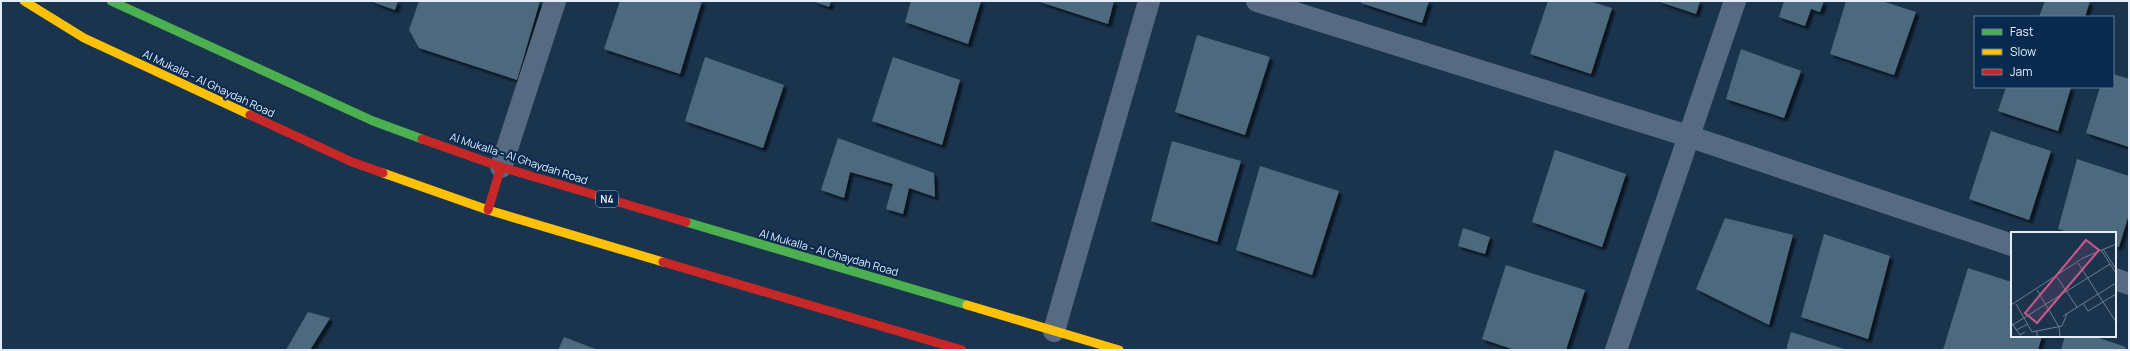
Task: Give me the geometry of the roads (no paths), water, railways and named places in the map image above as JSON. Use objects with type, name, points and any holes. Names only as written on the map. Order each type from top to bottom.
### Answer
[{"type":"highway","name":"Al Mukalla - Al Ghaydah Road","points":[[24,1],[84,38],[352,162],[488,210],[962,350]]},
{"type":"highway","name":"Al Mukalla - Al Ghaydah Road","points":[[112,1],[373,120],[501,167],[1118,350]]},
{"type":"highway","points":[[488,210],[501,167]]},
{"type":"street","points":[[501,167],[555,1]]},
{"type":"street","points":[[1054,331],[1149,1]]},
{"type":"street","points":[[1257,1],[1688,136],[2011,245]]},
{"type":"street","points":[[1616,350],[1735,1]]},
{"type":"street","points":[[2116,279],[2129,284]]}]
